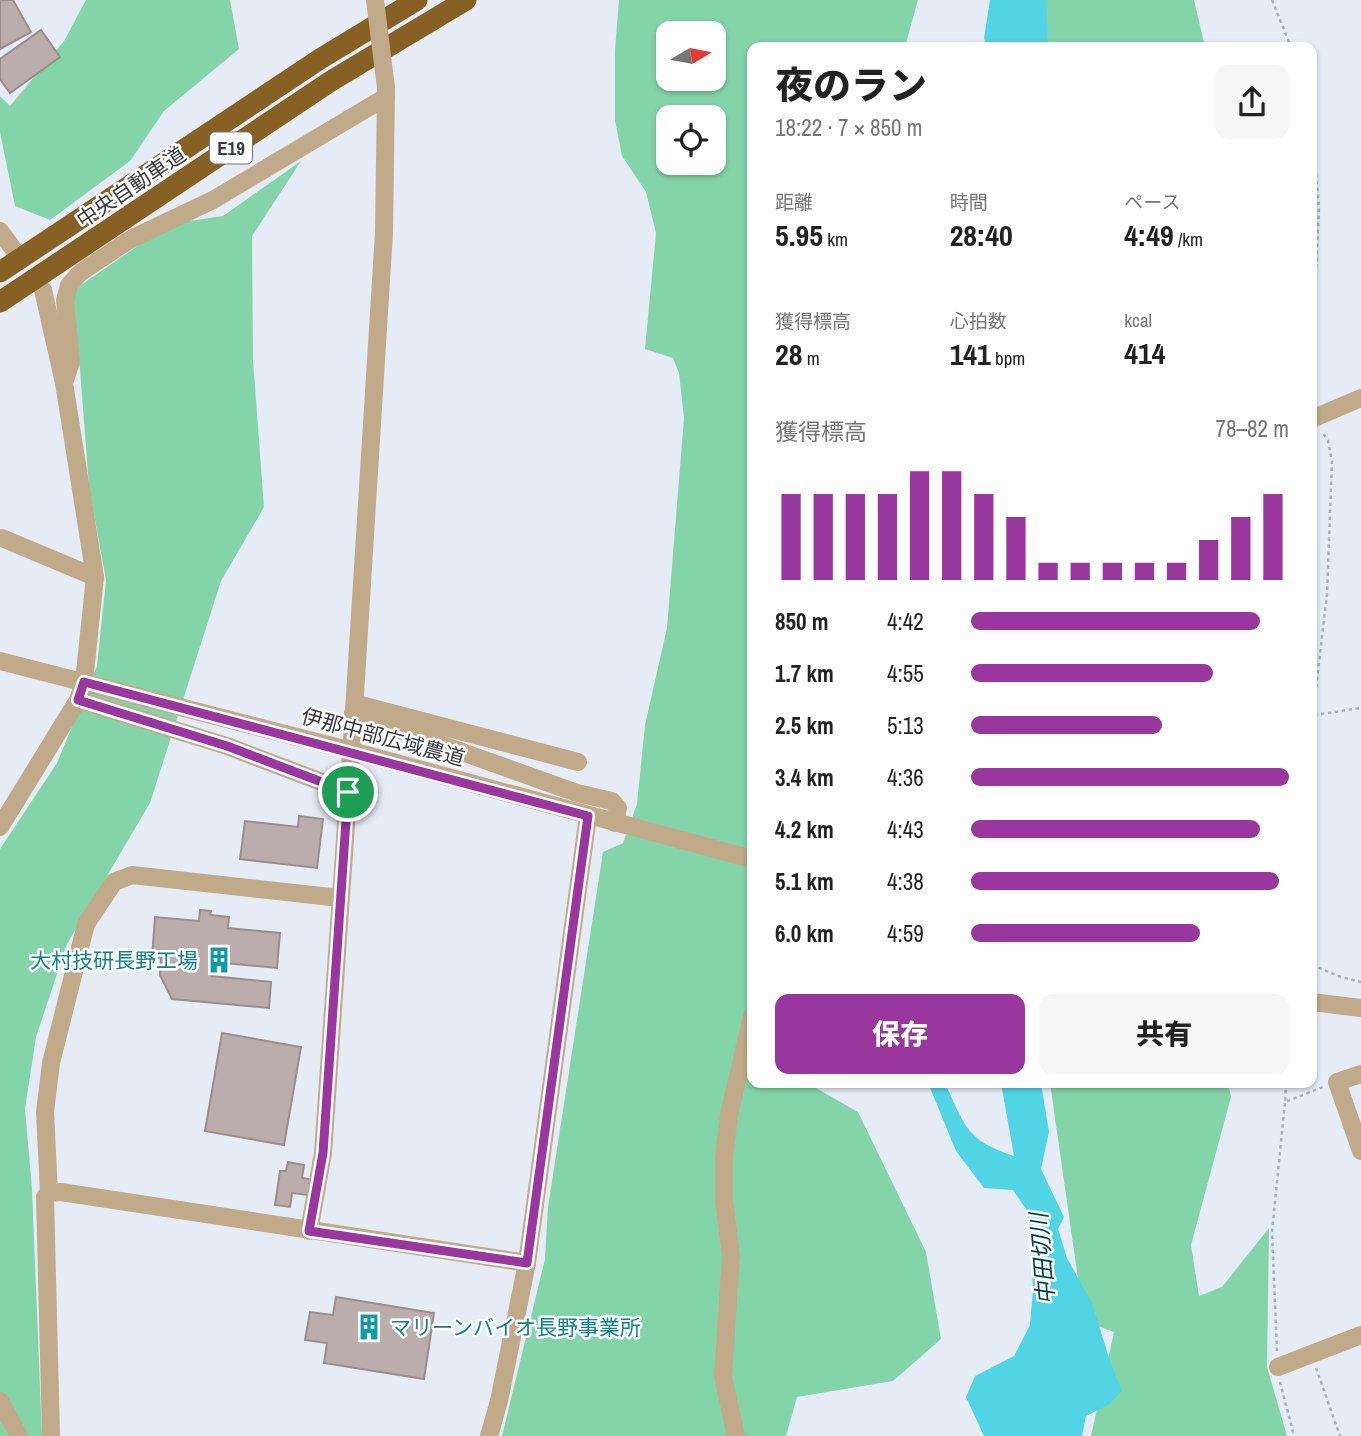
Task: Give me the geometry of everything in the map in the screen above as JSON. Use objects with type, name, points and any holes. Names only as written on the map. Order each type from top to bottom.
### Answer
[{"type":"highway","name":"中央自動車道","points":[[0,272],[320,59],[417,0]]},
{"type":"highway","name":"中央自動車道","points":[[0,302],[331,81],[466,0]]},
{"type":"street","points":[[309,1231],[323,1153],[384,233],[386,92],[375,0]]},
{"type":"street","points":[[64,383],[71,362],[65,300],[69,285],[81,272],[131,239],[223,194],[386,92]]},
{"type":"street","points":[[0,231],[13,250]]},
{"type":"street","points":[[0,827],[78,700],[84,682],[95,577],[64,383],[43,290]]},
{"type":"street","points":[[1317,417],[1361,398]]},
{"type":"street","points":[[2,538],[95,577]]},
{"type":"street","name":"伊那中部広域農道","points":[[0,662],[747,858]]},
{"type":"street","points":[[78,700],[348,787]]},
{"type":"street","points":[[353,714],[578,762]]},
{"type":"street","points":[[353,714],[565,789],[612,801],[618,808],[615,823]]},
{"type":"street","points":[[489,1436],[499,1401],[527,1263],[588,816]]},
{"type":"street","points":[[51,1436],[45,1112],[51,1063],[86,924],[114,882],[132,875],[340,898]]},
{"type":"street","points":[[1317,1003],[1361,1008]]},
{"type":"street","points":[[736,1436],[723,1376],[731,1256],[724,1200],[724,1157],[729,1115],[747,1038]]},
{"type":"street","points":[[1361,1074],[1337,1082],[1361,1151]]},
{"type":"street","points":[[48,1193],[61,1192],[527,1263]]},
{"type":"street","points":[[1278,1367],[1361,1335]]},
{"type":"street","points":[[0,1401],[19,1436]]},
{"type":"path","points":[[1272,0],[1289,42]]},
{"type":"path","points":[[1317,186],[1317,249]]},
{"type":"path","points":[[1317,423],[1328,441],[1332,461],[1327,594],[1317,687]]},
{"type":"path","points":[[1317,715],[1361,708]]},
{"type":"path","points":[[1317,967],[1361,982]]},
{"type":"path","points":[[1285,1102],[1337,1082]]},
{"type":"path","points":[[1286,1088],[1272,1232],[1278,1367],[1283,1401],[1294,1436]]},
{"type":"path","points":[[1312,1355],[1340,1436]]},
{"type":"green space","points":[[86,0],[230,0],[239,49],[164,111],[130,161],[50,220],[15,206],[0,132],[0,96],[10,106],[64,41]]},
{"type":"green space","points":[[619,0],[918,0],[906,42],[747,42],[747,1088],[816,1088],[858,1112],[926,1252],[941,1339],[893,1381],[797,1397],[786,1436],[502,1436],[545,1259],[548,1207],[603,852],[623,843],[637,804],[645,725],[667,628],[684,418],[679,373],[673,358],[645,349],[656,233],[646,192],[622,156],[615,120],[615,50]]},
{"type":"green space","points":[[1039,0],[1194,0],[1204,42],[1038,42]]},
{"type":"green space","points":[[301,161],[252,236],[253,360],[264,507],[221,581],[150,803],[67,944],[36,1037],[25,1109],[32,1189],[42,1436],[0,1436],[0,849],[57,763],[97,666],[106,580],[89,487],[80,369],[68,294],[169,224],[223,216]]},
{"type":"green space","points":[[1051,1088],[1229,1088],[1231,1097],[1191,1245],[1199,1296],[1222,1287],[1269,1228],[1267,1367],[1287,1436],[1091,1436],[1114,1332],[1084,1321]]},
{"type":"water","points":[[990,0],[1046,0],[1048,42],[985,42]]},
{"type":"water","name":"中田切川","points":[[930,1088],[947,1088],[969,1130],[986,1144],[1014,1156],[1002,1088],[1042,1088],[1049,1132],[1041,1169],[1064,1217],[1058,1229],[1067,1258],[1092,1303],[1122,1391],[1108,1405],[1086,1416],[1082,1436],[984,1436],[966,1397],[975,1376],[1014,1356],[1030,1325],[1033,1289],[1028,1212],[1013,1190],[984,1188],[956,1151]]},
{"type":"building","points":[[0,0],[13,0],[31,32],[0,49]]},
{"type":"building","points":[[41,30],[60,57],[10,93],[0,79],[0,59]]},
{"type":"building","points":[[299,816],[323,819],[317,868],[240,859],[245,821],[298,827]]},
{"type":"building","name":"大村技研長野工場","points":[[200,910],[211,911],[210,915],[229,917],[228,928],[280,933],[277,968],[213,962],[212,976],[271,982],[269,1008],[172,999],[160,975],[161,958],[152,957],[155,917],[199,921]]},
{"type":"building","points":[[222,1033],[301,1047],[284,1145],[205,1131]]},
{"type":"building","points":[[288,1162],[304,1165],[302,1178],[310,1179],[308,1195],[292,1193],[290,1207],[275,1205],[280,1171],[286,1171]]},
{"type":"building","name":"マリーンバイオ長野事業所","points":[[336,1297],[434,1313],[424,1379],[324,1363],[327,1343],[305,1340],[310,1312],[333,1315]]},
{"type":"place","name":"大村技研長野工場","points":[[219,960]]},
{"type":"place","name":"マリーンバイオ長野事業所","points":[[369,1327]]},
{"type":"route","points":[[84,682],[348,750],[588,816],[527,1263],[309,1231],[323,1153],[348,792],[227,746],[78,700],[84,682]]}]
